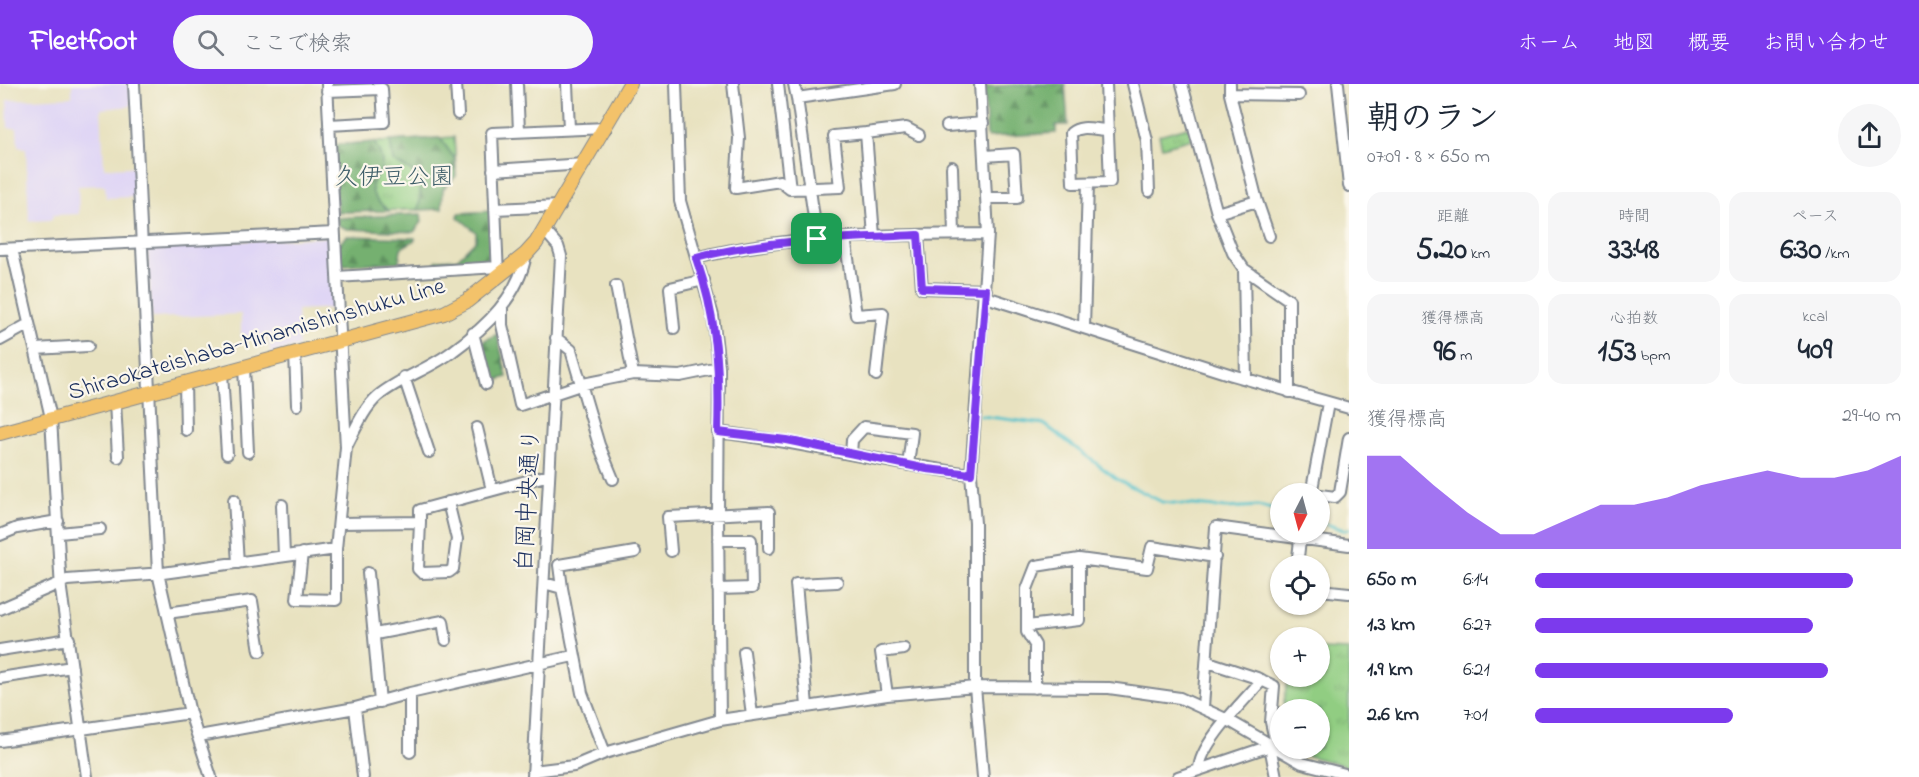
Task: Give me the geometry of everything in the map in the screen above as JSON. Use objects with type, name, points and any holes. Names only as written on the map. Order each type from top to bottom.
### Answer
[{"type":"main road","name":"Shiraokateishaba-Minamishinshuku Line","points":[[0,433],[444,312],[467,301],[498,272],[526,254],[545,231],[630,84]]},
{"type":"street","points":[[134,84],[158,573],[190,713],[212,777]]},
{"type":"street","points":[[456,84],[458,114]]},
{"type":"street","points":[[518,84],[519,131]]},
{"type":"street","points":[[567,84],[569,129]]},
{"type":"street","points":[[676,84],[680,201],[713,316],[720,368],[718,432],[720,720]]},
{"type":"street","points":[[733,84],[739,138],[736,188],[780,181],[790,189],[840,187],[834,135],[906,129],[919,135]]},
{"type":"street","points":[[778,84],[790,189]]},
{"type":"street","points":[[794,84],[817,239]]},
{"type":"street","points":[[797,98],[895,84]]},
{"type":"street","points":[[983,84],[988,234],[986,293],[971,474],[975,523],[975,687],[983,777]]},
{"type":"street","points":[[1106,84],[1109,130],[1110,182],[1073,183],[1071,133],[1076,129],[1086,127],[1094,130],[1109,130]]},
{"type":"street","points":[[1133,84],[1148,141],[1149,191]]},
{"type":"street","points":[[1182,84],[1217,213],[1233,253],[1244,269],[1289,300],[1289,392]]},
{"type":"street","points":[[1349,85],[1338,84],[1349,186]]},
{"type":"street","points":[[302,553],[297,599],[336,600],[336,549],[346,447],[327,88],[382,89],[384,122],[329,125]]},
{"type":"street","points":[[1269,236],[1257,201],[1230,89],[1299,95]]},
{"type":"street","points":[[947,126],[983,123]]},
{"type":"street","points":[[338,277],[498,272],[492,133],[606,128]]},
{"type":"street","points":[[866,133],[874,236]]},
{"type":"street","points":[[985,156],[1014,154],[1017,198],[987,198]]},
{"type":"street","points":[[493,170],[584,164]]},
{"type":"street","points":[[952,167],[954,234]]},
{"type":"street","points":[[1084,328],[1088,183]]},
{"type":"street","points":[[1217,213],[1257,201]]},
{"type":"street","points":[[495,209],[560,206]]},
{"type":"street","name":"白岡中央通り","points":[[533,774],[561,256],[558,246],[545,231]]},
{"type":"street","points":[[0,249],[334,233]]},
{"type":"street","points":[[696,258],[746,247],[817,239],[988,234]]},
{"type":"street","points":[[918,235],[922,288],[986,293],[1084,328],[1289,392],[1349,408]]},
{"type":"street","points":[[845,237],[856,315],[883,313],[876,375]]},
{"type":"street","points":[[12,249],[51,418],[61,583],[87,777]]},
{"type":"street","points":[[346,447],[376,398],[404,377],[452,352],[502,308],[523,270],[526,254]]},
{"type":"street","points":[[1244,269],[1246,379]]},
{"type":"street","points":[[675,328],[670,288],[704,280]]},
{"type":"street","points":[[615,286],[633,374]]},
{"type":"street","points":[[502,308],[502,325],[520,405],[583,384],[633,374],[680,376],[720,368]]},
{"type":"street","points":[[0,340],[29,324]]},
{"type":"street","points":[[473,333],[486,384]]},
{"type":"street","points":[[556,338],[571,350],[583,384],[599,445],[613,479]]},
{"type":"street","points":[[35,349],[88,346]]},
{"type":"street","points":[[295,353],[297,405]]},
{"type":"street","points":[[244,367],[248,452]]},
{"type":"street","points":[[222,373],[227,454]]},
{"type":"street","points":[[404,377],[429,452]]},
{"type":"street","points":[[185,383],[186,430]]},
{"type":"street","points":[[115,402],[118,457]]},
{"type":"street","points":[[1313,483],[1328,403]]},
{"type":"street","points":[[477,428],[492,489]]},
{"type":"street","points":[[850,454],[852,440],[864,428],[912,433],[908,465]]},
{"type":"street","points":[[718,432],[786,440],[908,465],[971,474]]},
{"type":"street","points":[[1330,496],[1335,497],[1340,492],[1349,438]]},
{"type":"street","points":[[448,502],[457,539],[453,569],[449,572],[423,573],[418,569],[420,510],[492,489],[549,475]]},
{"type":"street","points":[[234,500],[238,563]]},
{"type":"street","points":[[282,505],[284,556]]},
{"type":"street","points":[[671,551],[668,517],[769,512],[769,548]]},
{"type":"street","points":[[0,535],[17,528],[58,521]]},
{"type":"street","points":[[339,523],[420,522]]},
{"type":"street","points":[[1203,707],[1216,526],[1270,535]]},
{"type":"street","points":[[59,532],[100,529]]},
{"type":"street","points":[[718,540],[751,540],[752,588],[718,589]]},
{"type":"street","points":[[1329,543],[1349,545]]},
{"type":"street","points":[[1035,688],[1035,645],[1027,632],[1027,589],[1036,566],[1079,559],[1147,568],[1152,547],[1215,557]]},
{"type":"street","points":[[0,609],[67,580],[158,573],[336,549]]},
{"type":"street","points":[[605,753],[582,693],[573,656],[568,610],[559,565],[635,552]]},
{"type":"street","points":[[1027,626],[1079,620],[1079,559]]},
{"type":"street","points":[[368,573],[380,702]]},
{"type":"street","points":[[807,706],[796,584],[837,582]]},
{"type":"street","points":[[544,583],[562,588]]},
{"type":"street","points":[[1330,591],[1349,593]]},
{"type":"street","points":[[167,613],[252,601],[260,651]]},
{"type":"street","points":[[375,634],[443,621],[447,640]]},
{"type":"street","points":[[0,650],[69,639]]},
{"type":"street","points":[[887,695],[881,652],[904,649]]},
{"type":"street","points":[[744,652],[752,715]]},
{"type":"street","points":[[199,736],[355,708],[410,693],[573,656]]},
{"type":"street","points":[[1208,662],[1274,686],[1273,699]]},
{"type":"street","points":[[0,678],[72,667]]},
{"type":"street","points":[[1199,770],[1199,759],[1262,680]]},
{"type":"street","points":[[533,774],[574,766],[605,753],[720,720],[887,695],[975,687],[1143,691],[1180,698],[1203,707],[1270,745]]},
{"type":"street","points":[[410,693],[410,752]]},
{"type":"street","points":[[355,708],[363,777]]},
{"type":"street","points":[[0,741],[190,713]]},
{"type":"street","points":[[1178,777],[1270,748]]},
{"type":"street","points":[[1275,759],[1276,777]]},
{"type":"street","points":[[1295,759],[1302,763],[1349,775]]},
{"type":"shaded area","points":[[72,84],[130,84],[131,106],[101,109],[104,168],[134,167],[135,197],[106,198],[105,185],[78,186],[79,214],[53,215],[52,220],[29,221],[26,148],[18,147],[17,128],[8,128],[7,100],[72,97]]},
{"type":"shaded area","points":[[328,237],[333,240],[336,308],[297,310],[299,346],[270,354],[269,337],[241,338],[241,314],[152,318],[147,249],[151,246]]},
{"type":"green space","points":[[1065,84],[1068,125],[1056,125],[1056,133],[987,137],[984,87]]},
{"type":"green space","points":[[1188,127],[1192,139],[1162,147],[1159,135]]},
{"type":"green space","name":"久伊豆公園","points":[[454,137],[456,168],[433,169],[435,209],[337,212],[334,145]]},
{"type":"green space","points":[[440,138],[455,159],[456,176],[443,189],[442,209],[417,210],[420,198],[418,179],[412,172],[393,161],[390,141]]},
{"type":"green space","points":[[374,142],[380,153],[382,168],[375,178],[372,191],[376,199],[389,211],[337,212],[334,145]]},
{"type":"green space","points":[[492,211],[494,260],[490,264],[438,267],[435,263],[437,260],[457,259],[476,240],[476,232],[458,217],[459,213]]},
{"type":"green space","points":[[421,214],[422,222],[414,232],[347,229],[338,225],[337,218]]},
{"type":"green space","points":[[347,236],[415,238],[415,240],[401,248],[399,262],[340,265],[339,244]]},
{"type":"green space","points":[[497,334],[507,377],[489,383],[481,342]]},
{"type":"green space","points":[[1330,649],[1349,650],[1349,767],[1319,759],[1330,759],[1330,699],[1284,699],[1286,688],[1330,687]]},
{"type":"waterway","points":[[981,416],[1044,424],[1117,479],[1162,502],[1226,508],[1258,506],[1270,509]]},
{"type":"waterway","points":[[1330,525],[1344,530],[1349,529]]},
{"type":"route","points":[[918,235],[922,288],[986,290],[971,474],[927,469],[786,440],[718,432],[720,368],[713,316],[696,258],[746,247],[817,239],[918,235]]}]
